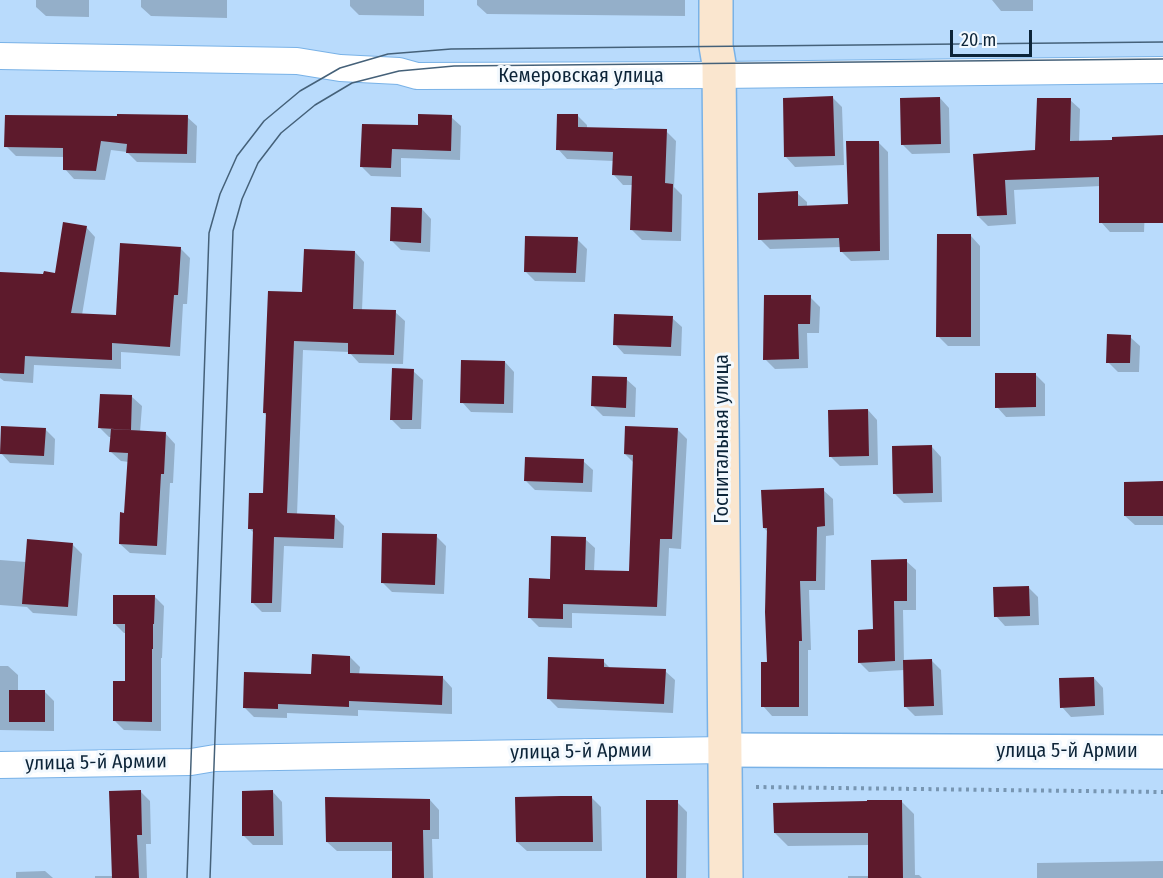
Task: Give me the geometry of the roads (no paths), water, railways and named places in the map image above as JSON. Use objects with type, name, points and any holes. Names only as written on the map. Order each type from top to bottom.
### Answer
[{"type":"main road","name":"Госпитальная улица","points":[[716,0],[716,46],[719,64],[726,878]]},
{"type":"street","name":"Кемеровская улица","points":[[0,56],[297,61],[340,68],[399,71],[417,76],[1163,70]]},
{"type":"street","name":"улица 5-й Армии","points":[[0,765],[191,762],[226,758],[725,750],[1163,752]]},
{"type":"tram line","points":[[187,878],[209,233],[220,194],[237,156],[264,121],[300,91],[340,68],[388,54],[451,49],[1163,42]]},
{"type":"tram line","points":[[210,878],[233,231],[242,199],[258,163],[281,133],[315,105],[352,83],[399,71],[454,66],[1163,59]]}]
